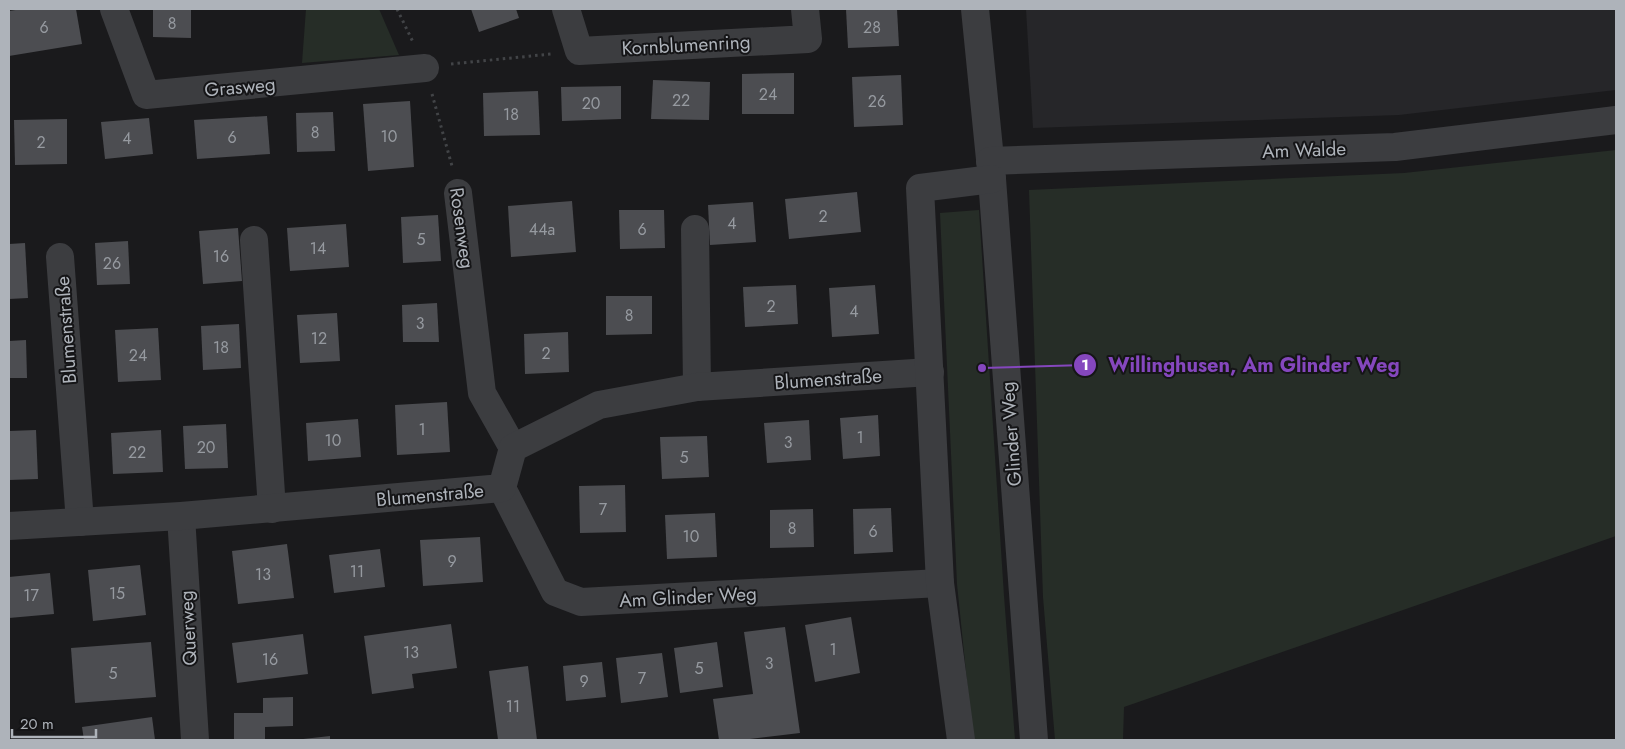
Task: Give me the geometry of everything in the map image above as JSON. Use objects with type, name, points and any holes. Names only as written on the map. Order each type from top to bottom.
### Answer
[{"type":"street","name":"Grasweg","points":[[114,9],[146,95],[425,68]]},
{"type":"street","points":[[566,9],[579,51]]},
{"type":"street","name":"Kornblumenring","points":[[579,51],[808,39],[805,9]]},
{"type":"street","name":"Glinder Weg","points":[[975,9],[991,170],[1034,740]]},
{"type":"street","name":"Am Walde","points":[[991,170],[1395,147],[1616,120]]},
{"type":"street","points":[[961,740],[940,583],[920,188],[991,170]]},
{"type":"street","name":"Rosenweg","points":[[458,193],[482,393],[513,448]]},
{"type":"street","points":[[695,229],[697,387]]},
{"type":"street","points":[[254,240],[272,509]]},
{"type":"street","name":"Blumenstraße","points":[[60,257],[80,522]]},
{"type":"street","name":"Blumenstraße","points":[[9,526],[272,509],[502,488],[513,448],[599,405],[697,387],[930,372]]},
{"type":"street","name":"Am Glinder Weg","points":[[502,488],[555,592],[581,602],[940,583]]},
{"type":"street","name":"Querweg","points":[[181,516],[195,740]]},
{"type":"path","name":"Rosenweg","points":[[397,9],[425,68],[458,193]]},
{"type":"path","points":[[425,68],[579,51]]},
{"type":"shaded area","points":[[306,9],[379,9],[399,55],[302,63]]},
{"type":"shaded area","points":[[1026,9],[1616,9],[1616,90],[1399,115],[1033,128]]},
{"type":"shaded area","points":[[1616,150],[1616,536],[1124,707],[1123,740],[1055,740],[1043,597],[1029,190],[1404,173]]},
{"type":"shaded area","points":[[979,210],[1015,740],[973,740],[957,584],[940,213]]},
{"type":"building","points":[[22,9],[76,9],[82,44],[9,56],[9,11]]},
{"type":"building","points":[[153,9],[191,9],[191,38],[153,37]]},
{"type":"building","points":[[471,9],[516,9],[519,18],[479,32]]},
{"type":"building","points":[[846,9],[897,9],[899,46],[848,48]]},
{"type":"building","points":[[794,73],[794,114],[742,114],[742,74]]},
{"type":"building","points":[[901,75],[903,125],[854,127],[852,77]]},
{"type":"building","points":[[653,80],[710,82],[709,120],[651,119]]},
{"type":"building","points":[[621,86],[621,119],[562,121],[561,87]]},
{"type":"building","points":[[538,91],[540,135],[484,136],[483,93]]},
{"type":"building","points":[[410,101],[414,167],[368,171],[363,104]]},
{"type":"building","points":[[333,112],[335,151],[297,152],[296,113]]},
{"type":"building","points":[[267,116],[270,154],[197,159],[194,120]]},
{"type":"building","points":[[149,118],[153,154],[105,159],[101,122]]},
{"type":"building","points":[[67,119],[67,164],[15,165],[14,120]]},
{"type":"building","points":[[857,192],[861,232],[789,239],[785,199]]},
{"type":"building","points":[[572,201],[576,252],[511,257],[508,206]]},
{"type":"building","points":[[753,202],[756,242],[710,245],[708,205]]},
{"type":"building","points":[[619,210],[664,210],[665,248],[620,249]]},
{"type":"building","points":[[438,215],[441,261],[403,263],[401,217]]},
{"type":"building","points":[[346,224],[349,267],[290,271],[287,228]]},
{"type":"building","points":[[238,228],[242,281],[203,284],[199,231]]},
{"type":"building","points":[[128,241],[130,284],[97,285],[95,243]]},
{"type":"building","points":[[25,243],[28,298],[9,299],[9,244]]},
{"type":"building","points":[[796,285],[798,324],[745,327],[743,287]]},
{"type":"building","points":[[875,285],[879,334],[832,337],[829,288]]},
{"type":"building","points":[[606,296],[652,296],[652,334],[606,335]]},
{"type":"building","points":[[437,303],[439,342],[403,342],[402,305]]},
{"type":"building","points":[[337,313],[340,361],[300,363],[297,315]]},
{"type":"building","points":[[239,324],[241,368],[203,370],[201,326]]},
{"type":"building","points":[[158,328],[161,380],[118,382],[115,330]]},
{"type":"building","points":[[568,332],[569,372],[525,374],[524,334]]},
{"type":"building","points":[[26,340],[27,378],[9,378],[9,341]]},
{"type":"building","points":[[447,402],[450,452],[397,455],[395,405]]},
{"type":"building","points":[[878,415],[880,456],[843,459],[840,418]]},
{"type":"building","points":[[358,419],[361,457],[308,461],[306,423]]},
{"type":"building","points":[[809,420],[811,460],[767,463],[764,423]]},
{"type":"building","points":[[226,424],[228,468],[185,469],[183,426]]},
{"type":"building","points":[[36,430],[38,479],[9,480],[9,431]]},
{"type":"building","points":[[161,430],[163,472],[113,474],[111,433]]},
{"type":"building","points":[[707,436],[709,477],[662,479],[660,437]]},
{"type":"building","points":[[625,485],[626,532],[580,533],[579,486]]},
{"type":"building","points":[[891,508],[893,552],[854,554],[853,509]]},
{"type":"building","points":[[813,509],[814,547],[770,548],[770,510]]},
{"type":"building","points":[[715,513],[717,557],[667,559],[665,515]]},
{"type":"building","points":[[480,537],[483,582],[423,586],[420,540]]},
{"type":"building","points":[[287,544],[294,598],[238,604],[232,551]]},
{"type":"building","points":[[380,549],[385,587],[334,593],[329,555]]},
{"type":"building","points":[[140,565],[146,615],[93,621],[88,570]]},
{"type":"building","points":[[50,573],[54,614],[9,618],[9,577]]},
{"type":"building","points":[[851,617],[860,673],[815,682],[805,625]]},
{"type":"building","points":[[451,624],[457,668],[412,674],[414,688],[372,694],[364,636]]},
{"type":"building","points":[[785,627],[800,733],[742,740],[719,740],[713,699],[753,694],[744,632]]},
{"type":"building","points":[[303,634],[308,674],[237,683],[232,643]]},
{"type":"building","points":[[151,642],[156,697],[75,703],[71,648]]},
{"type":"building","points":[[717,642],[723,687],[680,693],[674,648]]},
{"type":"building","points":[[662,653],[668,697],[621,703],[616,658]]},
{"type":"building","points":[[602,662],[606,697],[566,701],[563,666]]},
{"type":"building","points":[[528,666],[537,740],[498,740],[489,671]]},
{"type":"building","points":[[293,697],[293,726],[265,727],[265,740],[234,740],[234,713],[263,713],[263,698]]},
{"type":"building","points":[[152,717],[155,740],[84,740],[82,727]]},
{"type":"building","points":[[330,736],[330,740],[303,740],[303,739]]},
{"type":"place","name":"Willinghusen, Am Glinder Weg","points":[[982,368]]}]
